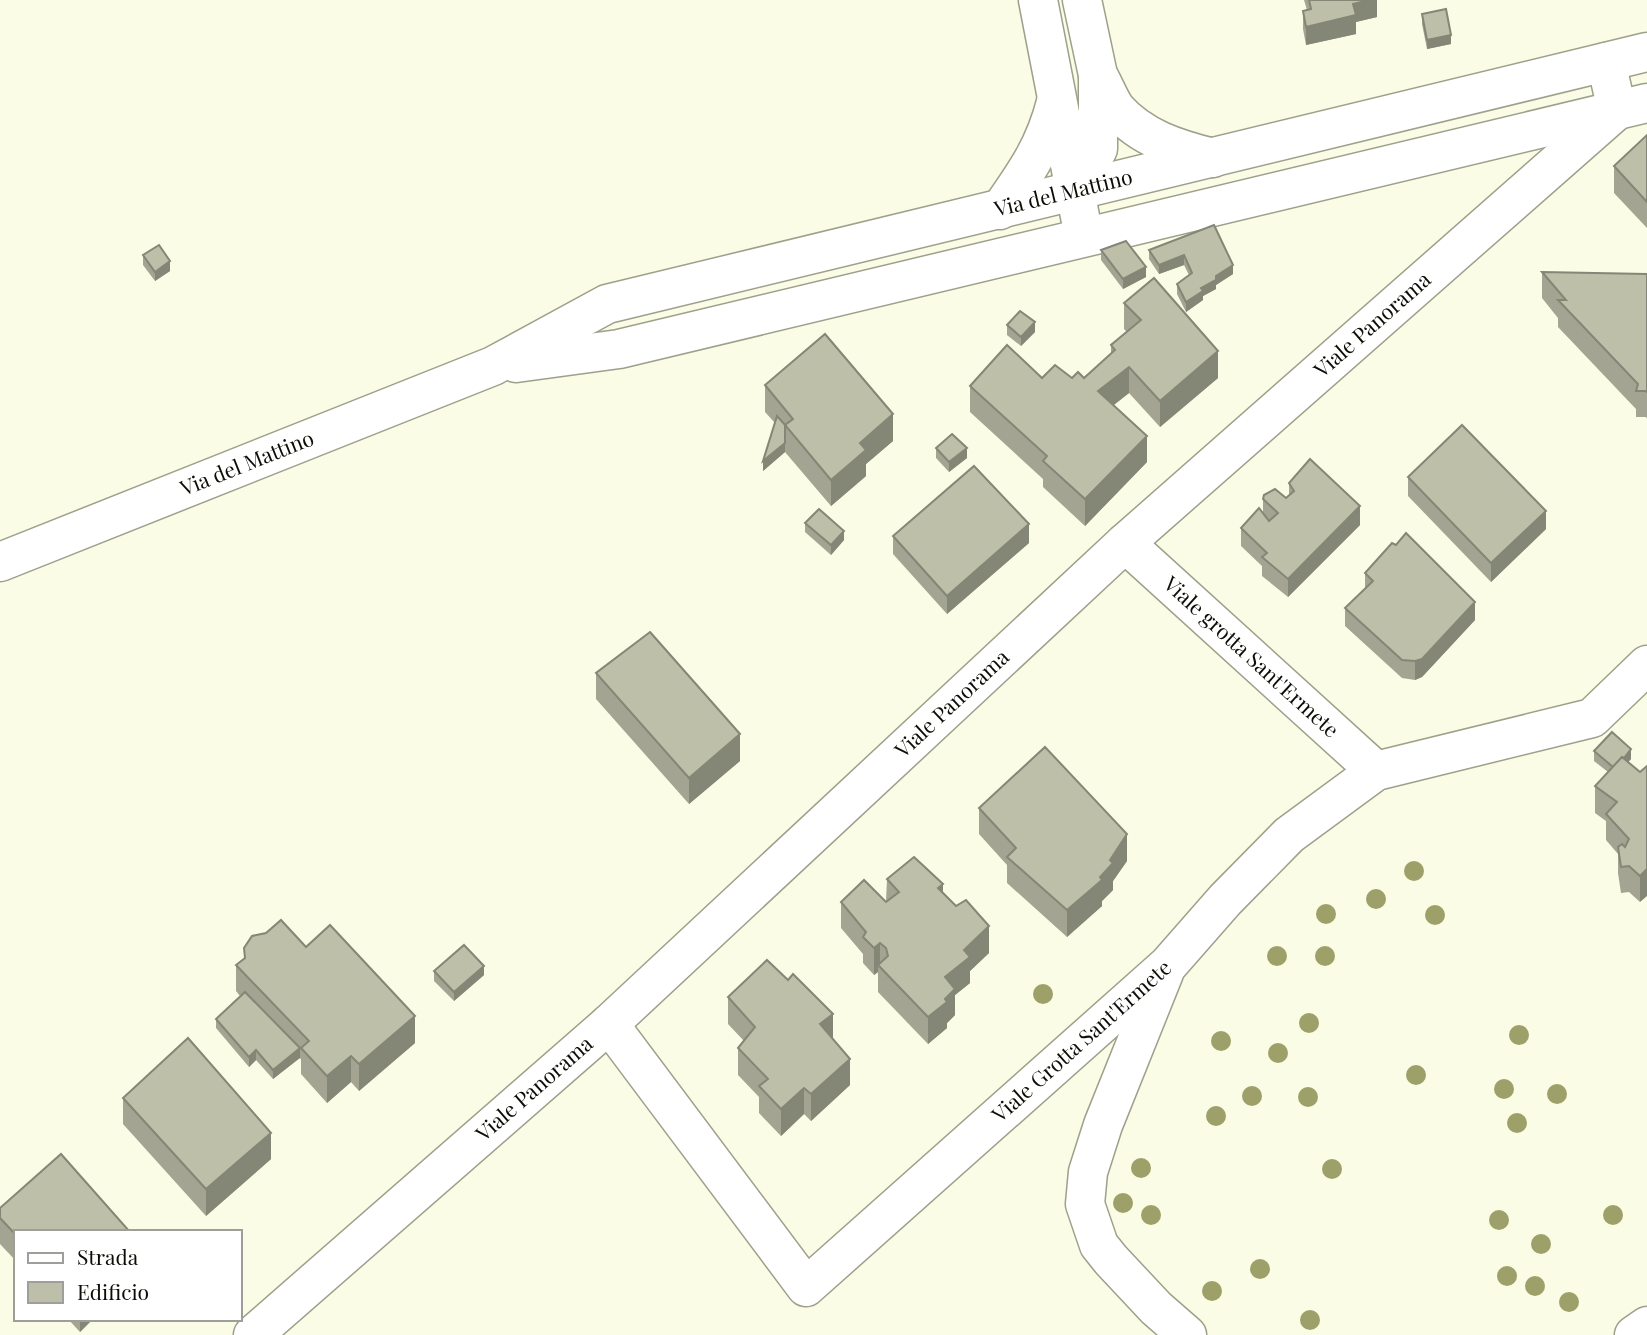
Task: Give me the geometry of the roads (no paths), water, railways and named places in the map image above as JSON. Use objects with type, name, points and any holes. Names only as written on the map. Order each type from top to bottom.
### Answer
[{"type":"street","points":[[1038,0],[1084,237]]},
{"type":"street","points":[[1074,192],[1098,149],[1098,75],[1082,0]]},
{"type":"street","name":"Via del Mattino","points":[[0,562],[493,366],[607,304],[1647,52]]},
{"type":"street","points":[[1606,62],[1632,107]]},
{"type":"street","points":[[1098,75],[1116,108],[1140,130],[1171,148],[1213,158]]},
{"type":"street","points":[[1000,210],[1036,158],[1049,131],[1058,96]]},
{"type":"street","name":"Via del Mattino","points":[[493,366],[619,348],[1632,107]]},
{"type":"street","name":"Viale Panorama","points":[[253,1335],[610,1024],[1125,543],[1632,107]]},
{"type":"street","name":"Viale grotta Sant'Ermete","points":[[1125,543],[1376,771]]},
{"type":"street","name":"Viale Grotta Sant'Ermete","points":[[610,1024],[806,1287],[1168,965],[1225,900],[1289,835],[1376,771],[1592,718],[1647,665]]},
{"type":"street","points":[[1168,965],[1103,1125],[1087,1172],[1085,1204],[1099,1245],[1157,1308],[1187,1335]]},
{"type":"street","points":[[1634,1335],[1647,1326]]}]
